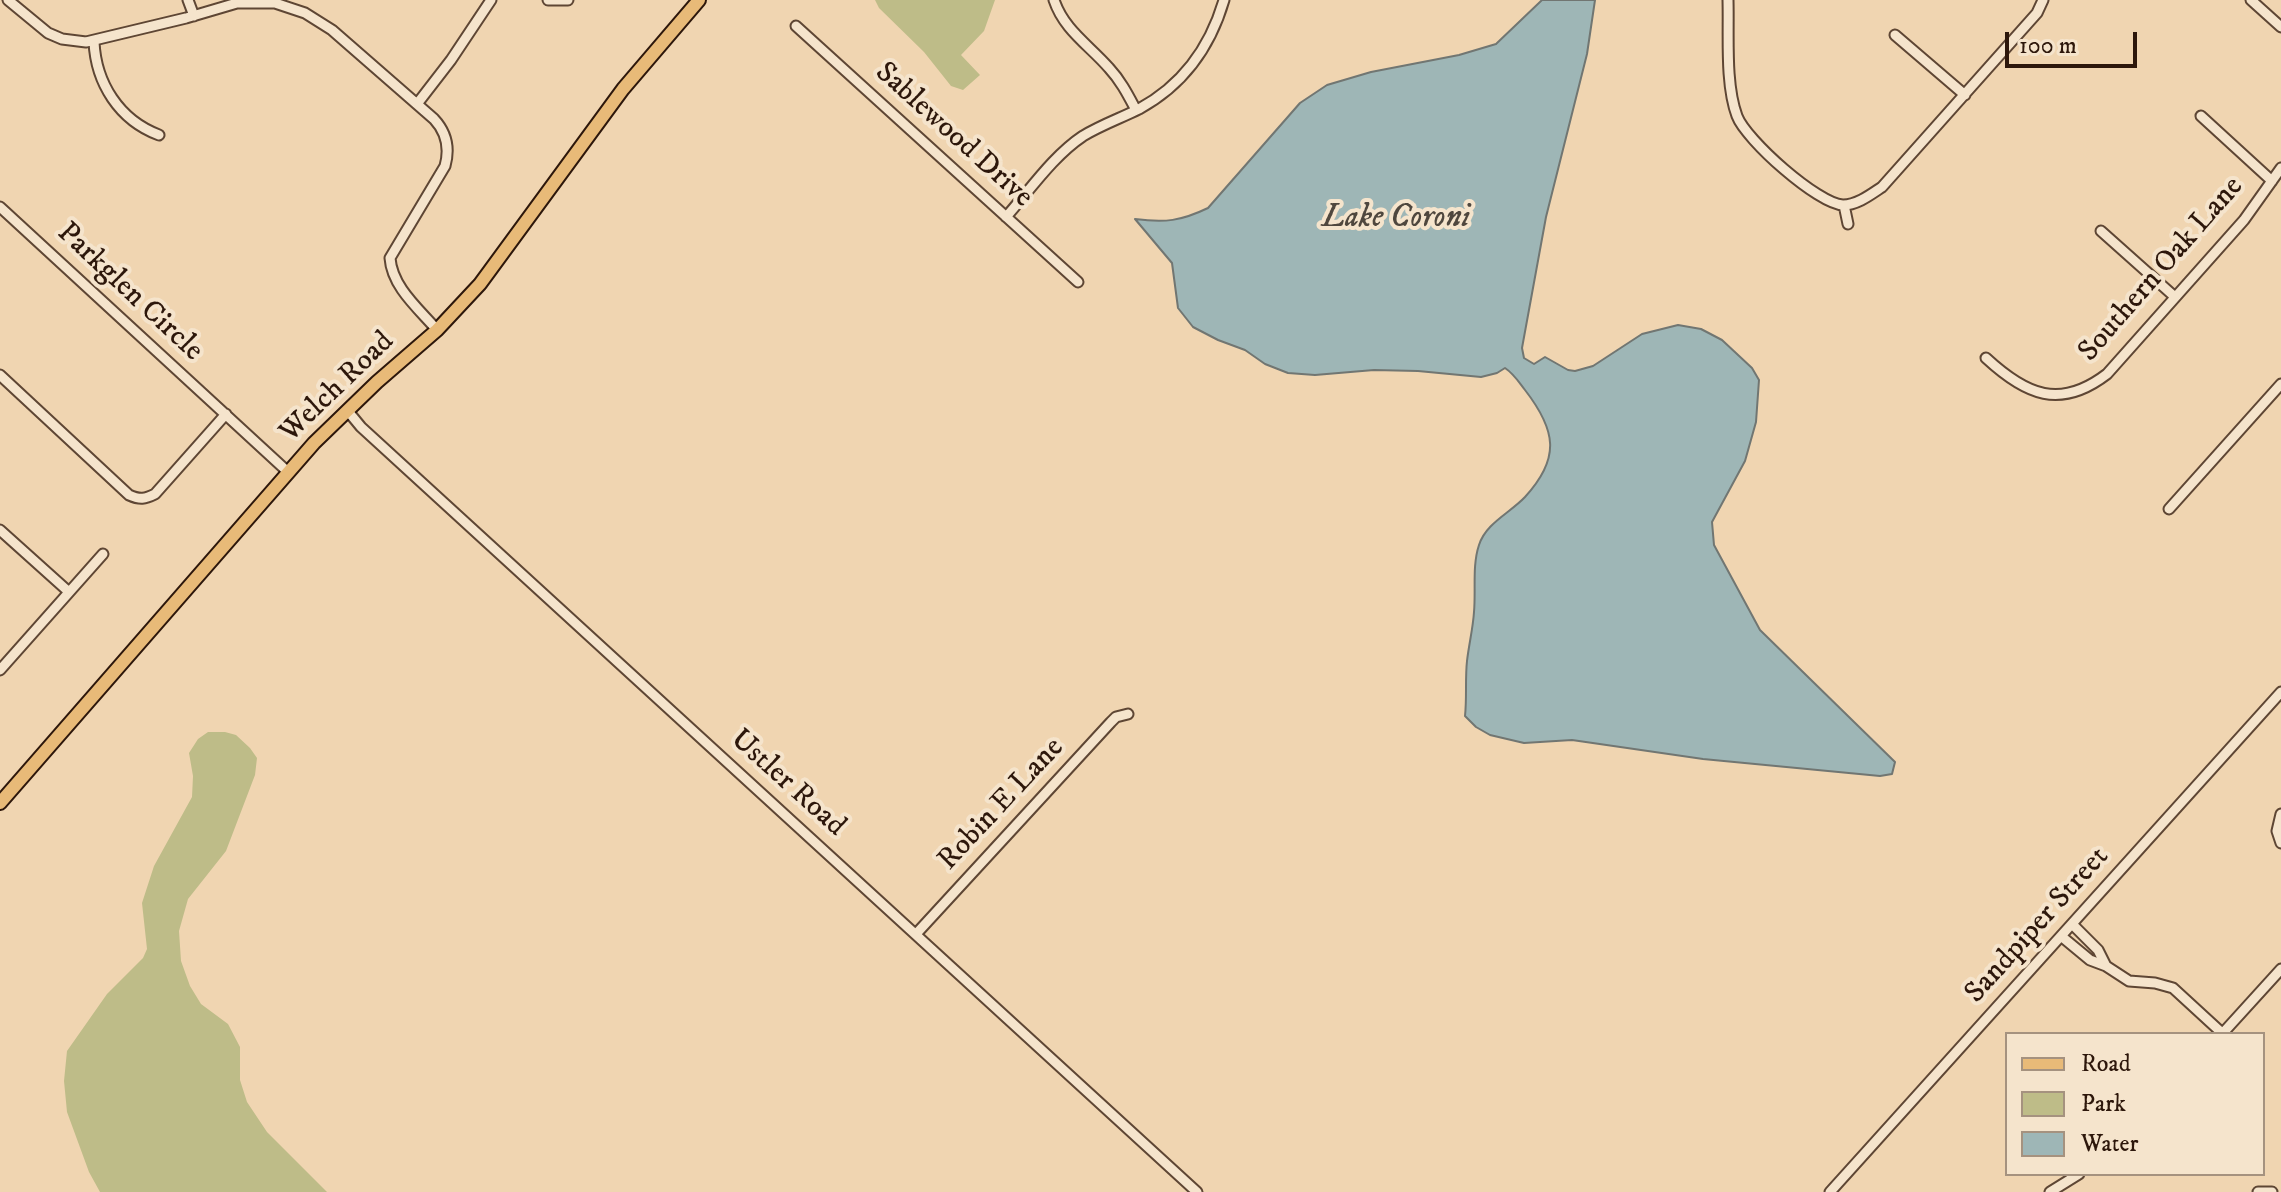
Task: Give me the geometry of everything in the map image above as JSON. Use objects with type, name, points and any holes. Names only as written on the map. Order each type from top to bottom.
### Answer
[{"type":"main road","name":"Welch Road","points":[[0,803],[288,472],[347,410],[437,330],[480,284],[623,89],[699,0]]},
{"type":"street","points":[[8,0],[48,33],[72,41],[94,42],[248,1],[294,4],[332,30],[417,104],[442,129],[447,141],[446,160],[394,247],[390,261],[397,284],[437,330]]},
{"type":"street","points":[[188,0],[194,16]]},
{"type":"street","points":[[417,104],[491,0]]},
{"type":"street","points":[[548,0],[568,0]]},
{"type":"street","points":[[1054,0],[1060,16],[1115,75],[1136,110]]},
{"type":"street","points":[[1006,217],[1081,137],[1159,97],[1186,73],[1209,39],[1224,0]]},
{"type":"street","points":[[1728,0],[1731,95],[1746,133],[1822,199],[1844,205],[1863,200],[1882,187],[2037,13],[2043,0]]},
{"type":"street","points":[[2251,0],[2281,27]]},
{"type":"street","name":"Sablewood Drive","points":[[796,26],[1078,282]]},
{"type":"street","points":[[1895,35],[1965,95]]},
{"type":"street","points":[[94,42],[100,75],[111,98],[137,124],[159,135]]},
{"type":"street","points":[[2201,116],[2272,181]]},
{"type":"street","name":"Southern Oak Lane","points":[[1986,358],[2010,379],[2033,392],[2070,394],[2090,386],[2107,374],[2244,220],[2281,168]]},
{"type":"street","points":[[1844,205],[1848,224]]},
{"type":"street","name":"Parkglen Circle","points":[[0,207],[288,472]]},
{"type":"street","points":[[2101,231],[2175,297]]},
{"type":"street","points":[[0,375],[129,495],[137,498],[146,499],[155,494],[226,414]]},
{"type":"street","points":[[2169,509],[2281,384]]},
{"type":"street","name":"Ustler Road","points":[[347,410],[361,427],[1197,1192]]},
{"type":"street","points":[[0,530],[69,592]]},
{"type":"street","points":[[0,670],[103,554]]},
{"type":"street","name":"Sandpiper Street","points":[[1830,1192],[2281,692]]},
{"type":"street","name":"Robin E Lane","points":[[916,934],[1111,722],[1128,714]]},
{"type":"street","points":[[2281,814],[2277,831],[2281,843]]},
{"type":"street","points":[[2072,924],[2098,950],[2106,966]]},
{"type":"street","points":[[2061,936],[2090,960],[2129,981],[2173,988],[2220,1032]]},
{"type":"street","points":[[2224,1032],[2281,969]]},
{"type":"street","points":[[2050,1192],[2076,1176]]},
{"type":"street","points":[[2258,1192],[2272,1192]]},
{"type":"green space","points":[[875,0],[995,0],[984,31],[961,55],[980,75],[963,90],[951,86]]},
{"type":"green space","points":[[208,732],[236,735],[257,758],[255,775],[226,851],[188,899],[179,931],[181,961],[201,1004],[228,1024],[240,1047],[240,1080],[247,1102],[267,1132],[327,1192],[100,1192],[89,1172],[67,1112],[64,1081],[67,1051],[107,994],[143,958],[147,949],[142,903],[154,866],[192,797],[193,776],[189,753],[198,739]]},
{"type":"water","name":"Lake Coroni","points":[[1542,0],[1595,0],[1587,54],[1546,217],[1522,348],[1524,358],[1534,364],[1545,357],[1575,371],[1593,366],[1642,334],[1678,325],[1701,329],[1722,340],[1752,368],[1759,380],[1756,422],[1745,461],[1712,522],[1714,545],[1760,630],[1895,762],[1892,774],[1880,776],[1703,759],[1572,740],[1524,743],[1490,735],[1476,727],[1465,716],[1466,668],[1475,604],[1477,553],[1487,530],[1525,497],[1545,469],[1549,457],[1548,431],[1535,404],[1505,368],[1481,377],[1374,370],[1315,375],[1288,373],[1265,364],[1245,350],[1193,327],[1178,308],[1172,263],[1135,219],[1173,220],[1208,208],[1300,103],[1327,85],[1496,44]]}]
